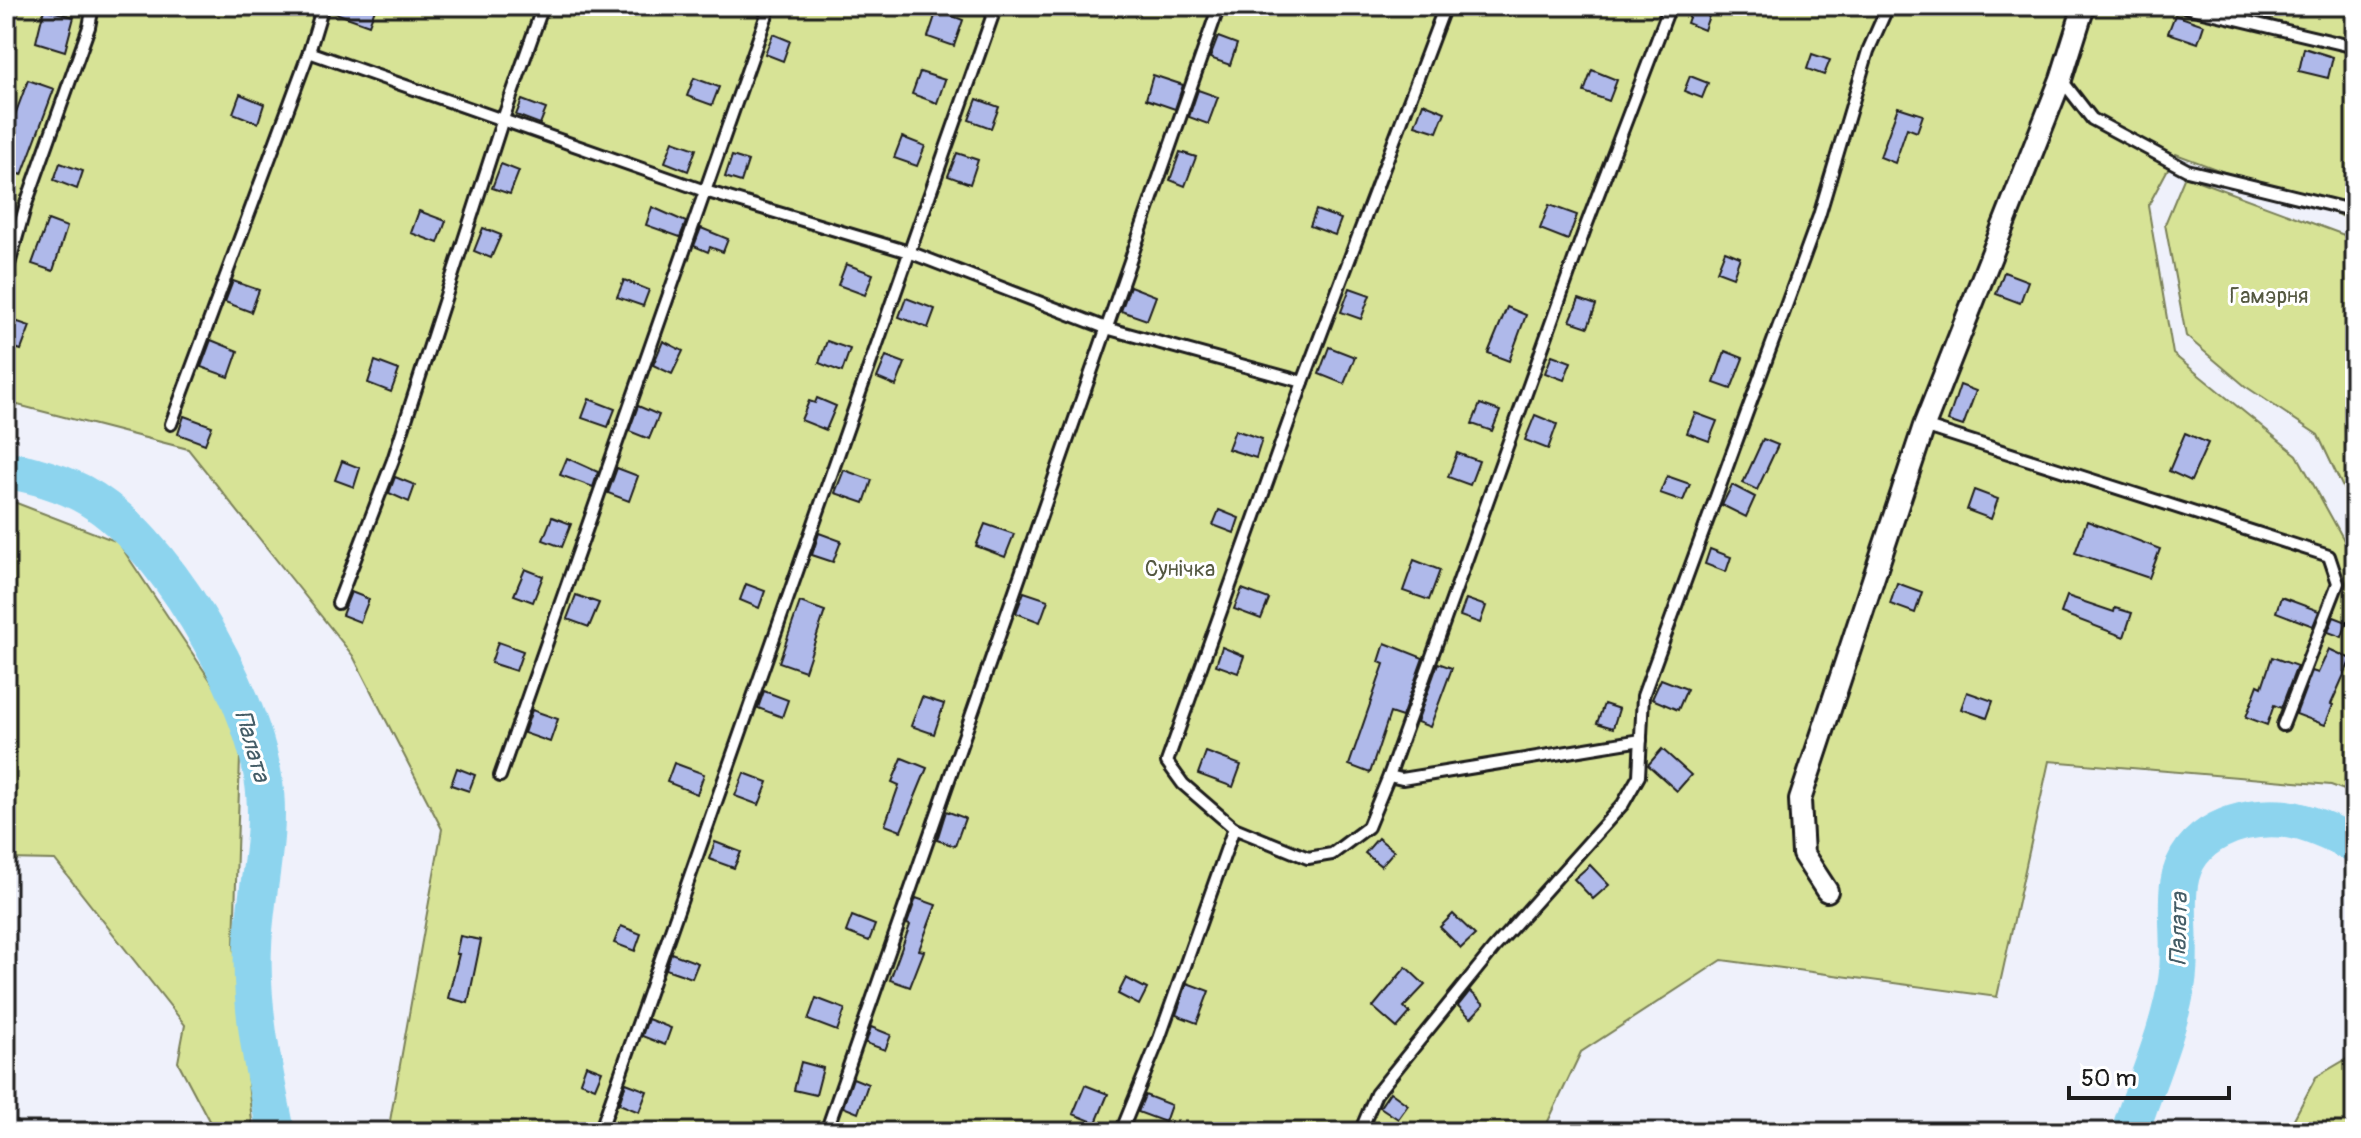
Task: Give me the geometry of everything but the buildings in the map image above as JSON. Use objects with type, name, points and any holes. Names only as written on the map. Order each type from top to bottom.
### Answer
[{"type":"street","points":[[1827,891],[1803,854],[1800,800],[1924,426],[2061,79],[2084,6]]},
{"type":"lane","points":[[6,275],[26,204],[89,27],[93,6]]},
{"type":"lane","points":[[171,424],[309,52],[323,6]]},
{"type":"lane","points":[[338,603],[393,460],[502,122],[543,6]]},
{"type":"lane","points":[[500,776],[770,6]]},
{"type":"lane","points":[[600,1132],[996,6]]},
{"type":"lane","points":[[826,1132],[1219,6]]},
{"type":"lane","points":[[1445,6],[1303,382],[1167,762],[1183,784],[1234,828],[1308,858],[1332,854],[1368,827],[1586,226],[1670,6]]},
{"type":"lane","points":[[1360,1132],[1376,1094],[1494,948],[1623,804],[1639,776],[1643,696],[1819,216],[1868,51],[1888,6]]},
{"type":"lane","points":[[2181,6],[2355,47]]},
{"type":"lane","points":[[309,52],[705,191],[909,252],[1106,328],[1303,382]]},
{"type":"lane","points":[[2061,79],[2092,119],[2187,170],[2355,211]]},
{"type":"lane","points":[[1924,426],[2329,556],[2338,583],[2283,725]]},
{"type":"lane","points":[[1389,776],[1402,779],[1641,740]]},
{"type":"lane","points":[[1121,1132],[1159,1039],[1234,828]]},
{"type":"green space","name":"Сунічка","points":[[6,6],[2355,6],[2355,221],[2176,154],[2148,206],[2173,354],[2297,455],[2355,560],[2355,794],[2331,785],[2049,761],[1997,997],[1722,960],[1581,1052],[1543,1132],[388,1132],[442,829],[353,656],[188,449],[6,402]]},
{"type":"green space","name":"Гамэрня","points":[[2185,176],[2355,239],[2355,513],[2318,435],[2245,386],[2186,336],[2165,224]]},
{"type":"green space","points":[[6,499],[118,542],[241,726],[234,944],[253,1132],[215,1132],[178,1062],[185,1025],[55,860],[6,859]]},
{"type":"green space","points":[[2355,1054],[2355,1132],[2287,1132],[2316,1077]]},
{"type":"waterway","name":"Палата","points":[[6,471],[42,478],[81,493],[112,514],[142,543],[198,618],[240,701],[255,741],[266,798],[253,969],[259,1040],[276,1132]]},
{"type":"waterway","name":"Палата","points":[[2130,1132],[2173,1000],[2178,969],[2179,884],[2192,852],[2218,830],[2269,818],[2304,823],[2355,845]]}]
